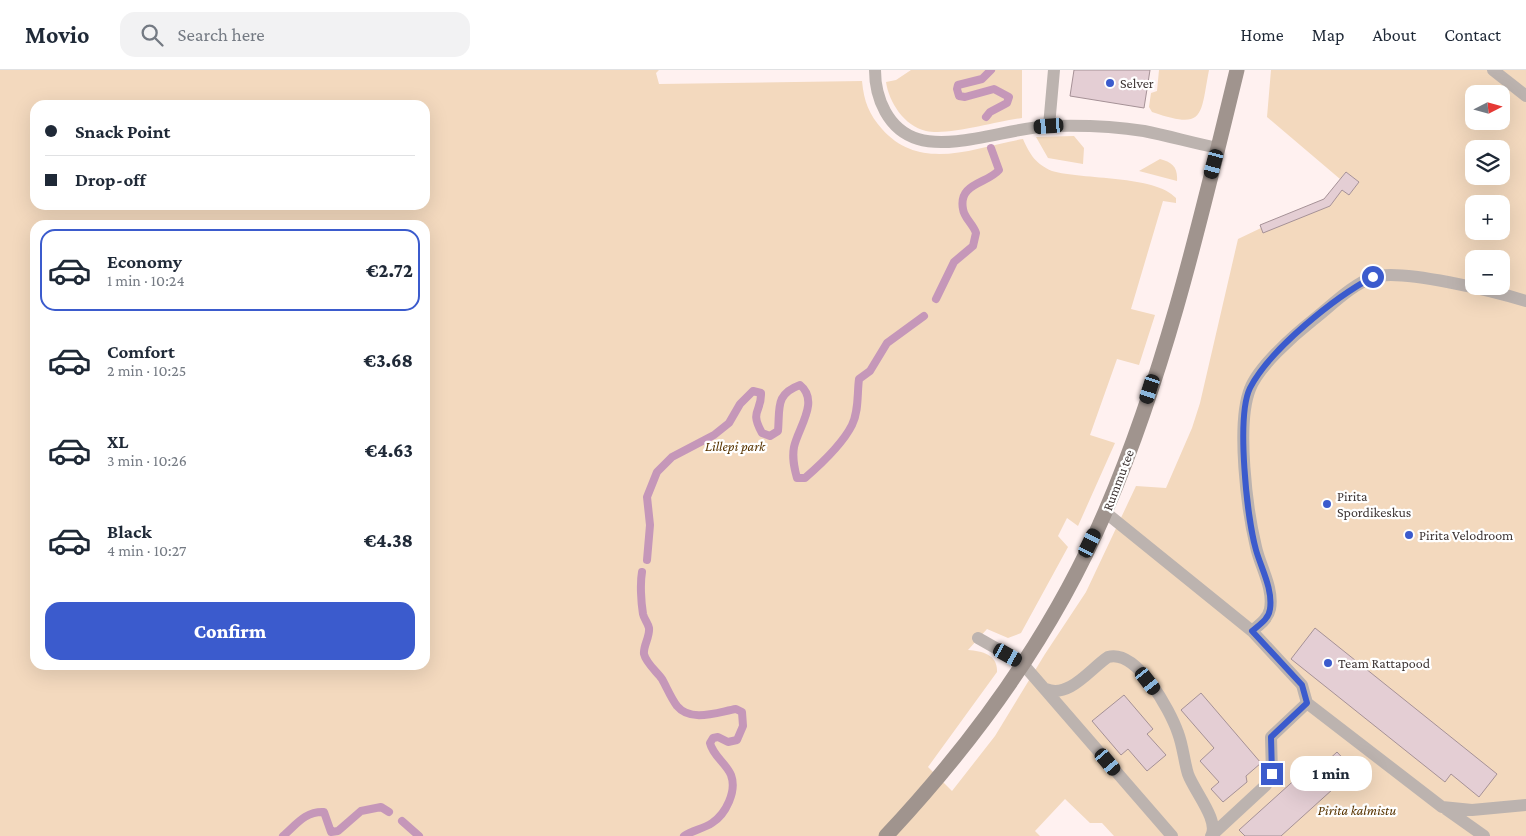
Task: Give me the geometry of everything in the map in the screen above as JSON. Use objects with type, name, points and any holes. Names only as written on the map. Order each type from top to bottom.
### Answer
[{"type":"main road","name":"Rummu tee","points":[[886,836],[954,761],[1022,663],[1083,559],[1105,512],[1124,466],[1155,373],[1218,148],[1237,70]]},
{"type":"lane","points":[[875,70],[880,106],[896,126],[916,139],[935,143],[1049,126],[1097,127],[1144,131],[1218,148]]},
{"type":"lane","points":[[1049,126],[1054,70]]},
{"type":"lane","points":[[1493,70],[1526,96]]},
{"type":"lane","points":[[1252,631],[1266,619],[1270,609],[1270,597],[1250,520],[1244,426],[1250,389],[1266,365],[1300,330],[1361,283],[1373,277],[1398,274],[1526,301]]},
{"type":"lane","points":[[1105,512],[1252,631],[1302,685],[1307,703],[1484,836]]},
{"type":"lane","points":[[978,638],[1022,663],[1172,836]]},
{"type":"lane","points":[[1046,689],[1060,691],[1072,686],[1108,657],[1116,655],[1130,660],[1155,690],[1172,716],[1179,734],[1192,784],[1213,821],[1214,828],[1211,835]]},
{"type":"lane","points":[[1211,835],[1266,785],[1272,774],[1271,737],[1307,703]]},
{"type":"lane","points":[[1442,806],[1472,810],[1526,805]]},
{"type":"green space","name":"Lillepi park","points":[[0,70],[659,70],[656,73],[659,84],[862,81],[870,113],[877,123],[897,142],[914,150],[931,154],[949,154],[1023,139],[1034,158],[1052,171],[1152,185],[1176,198],[1176,203],[1163,201],[1131,309],[1155,315],[1139,365],[1117,359],[1090,435],[1115,443],[1078,526],[1067,518],[1058,536],[1068,547],[1021,633],[1008,638],[987,629],[968,650],[979,651],[992,658],[997,666],[997,672],[928,767],[952,791],[995,736],[1045,654],[1086,592],[1136,486],[1166,488],[1192,428],[1200,403],[1238,239],[1261,228],[1263,232],[1330,206],[1342,190],[1349,195],[1359,182],[1346,172],[1340,179],[1267,117],[1271,70],[1526,70],[1526,836],[1114,836],[1102,823],[1090,823],[1065,799],[1035,831],[1040,836],[0,836]]},
{"type":"green space","points":[[911,70],[1022,70],[1022,118],[947,131],[926,131],[918,128],[904,119],[894,105],[886,82],[896,80]]},
{"type":"green space","points":[[1159,70],[1209,70],[1204,99],[1197,115],[1191,119],[1182,120],[1152,112],[1149,107],[1151,93],[1157,91]]},
{"type":"green space","points":[[1074,136],[1084,148],[1083,164],[1048,158],[1036,137]]},
{"type":"green space","points":[[1160,159],[1173,166],[1177,181],[1139,171]]},
{"type":"building","name":"Selver","points":[[1074,70],[1150,70],[1144,108],[1070,96]]},
{"type":"building","points":[[1346,172],[1359,182],[1349,195],[1342,190],[1330,206],[1263,233],[1260,225],[1324,199]]},
{"type":"building","points":[[1315,628],[1497,774],[1479,797],[1451,774],[1445,782],[1291,659]]},
{"type":"building","points":[[1201,693],[1261,763],[1246,776],[1247,782],[1223,802],[1211,789],[1219,782],[1200,761],[1214,748],[1181,710]]},
{"type":"building","points":[[1124,695],[1153,729],[1147,734],[1166,755],[1147,771],[1128,749],[1121,755],[1092,721]]},
{"type":"building","points":[[1337,752],[1354,770],[1281,836],[1245,836],[1239,830],[1320,757],[1325,763]]},
{"type":"waterway","points":[[986,117],[990,112],[1007,103],[1009,97],[994,89],[965,97],[959,96],[957,89],[958,85],[982,79],[991,70]]},
{"type":"waterway","points":[[936,299],[954,262],[973,246],[976,233],[964,212],[963,200],[969,189],[994,175],[999,170],[991,148]]},
{"type":"waterway","points":[[647,560],[650,525],[647,497],[657,472],[672,457],[714,435],[729,423],[740,404],[753,391],[761,393],[756,420],[762,433],[770,436],[778,431],[779,409],[783,397],[786,393],[800,385],[806,391],[808,407],[796,440],[793,459],[797,478],[805,478],[837,446],[852,425],[857,408],[859,379],[870,371],[887,343],[924,316]]},
{"type":"waterway","points":[[642,572],[642,609],[649,628],[644,654],[649,664],[662,679],[677,706],[683,711],[697,715],[736,709],[742,712],[743,726],[737,740],[728,742],[718,737],[713,738],[710,743],[714,752],[731,775],[733,788],[729,802],[722,814],[712,823],[684,836]]},
{"type":"waterway","points":[[283,836],[306,816],[317,812],[324,812],[331,832],[338,831],[361,811],[381,807],[389,812]]},
{"type":"waterway","points":[[402,821],[419,836]]},
{"type":"place","name":"Selver","points":[[1110,83]]},
{"type":"place","name":"Pirita Spordikeskus","points":[[1327,504]]},
{"type":"place","name":"Pirita Velodroom","points":[[1409,535]]},
{"type":"place","name":"Team Rattapood","points":[[1328,663]]},
{"type":"route","points":[[1272,774],[1271,737],[1307,703],[1302,685],[1252,631],[1266,619],[1270,609],[1270,597],[1256,548],[1250,520],[1247,491],[1244,426],[1250,389],[1266,365],[1300,330],[1361,283],[1373,277]]},
{"type":"park label","name":"Pirita kalmistu","points":[[1357,810]]}]
